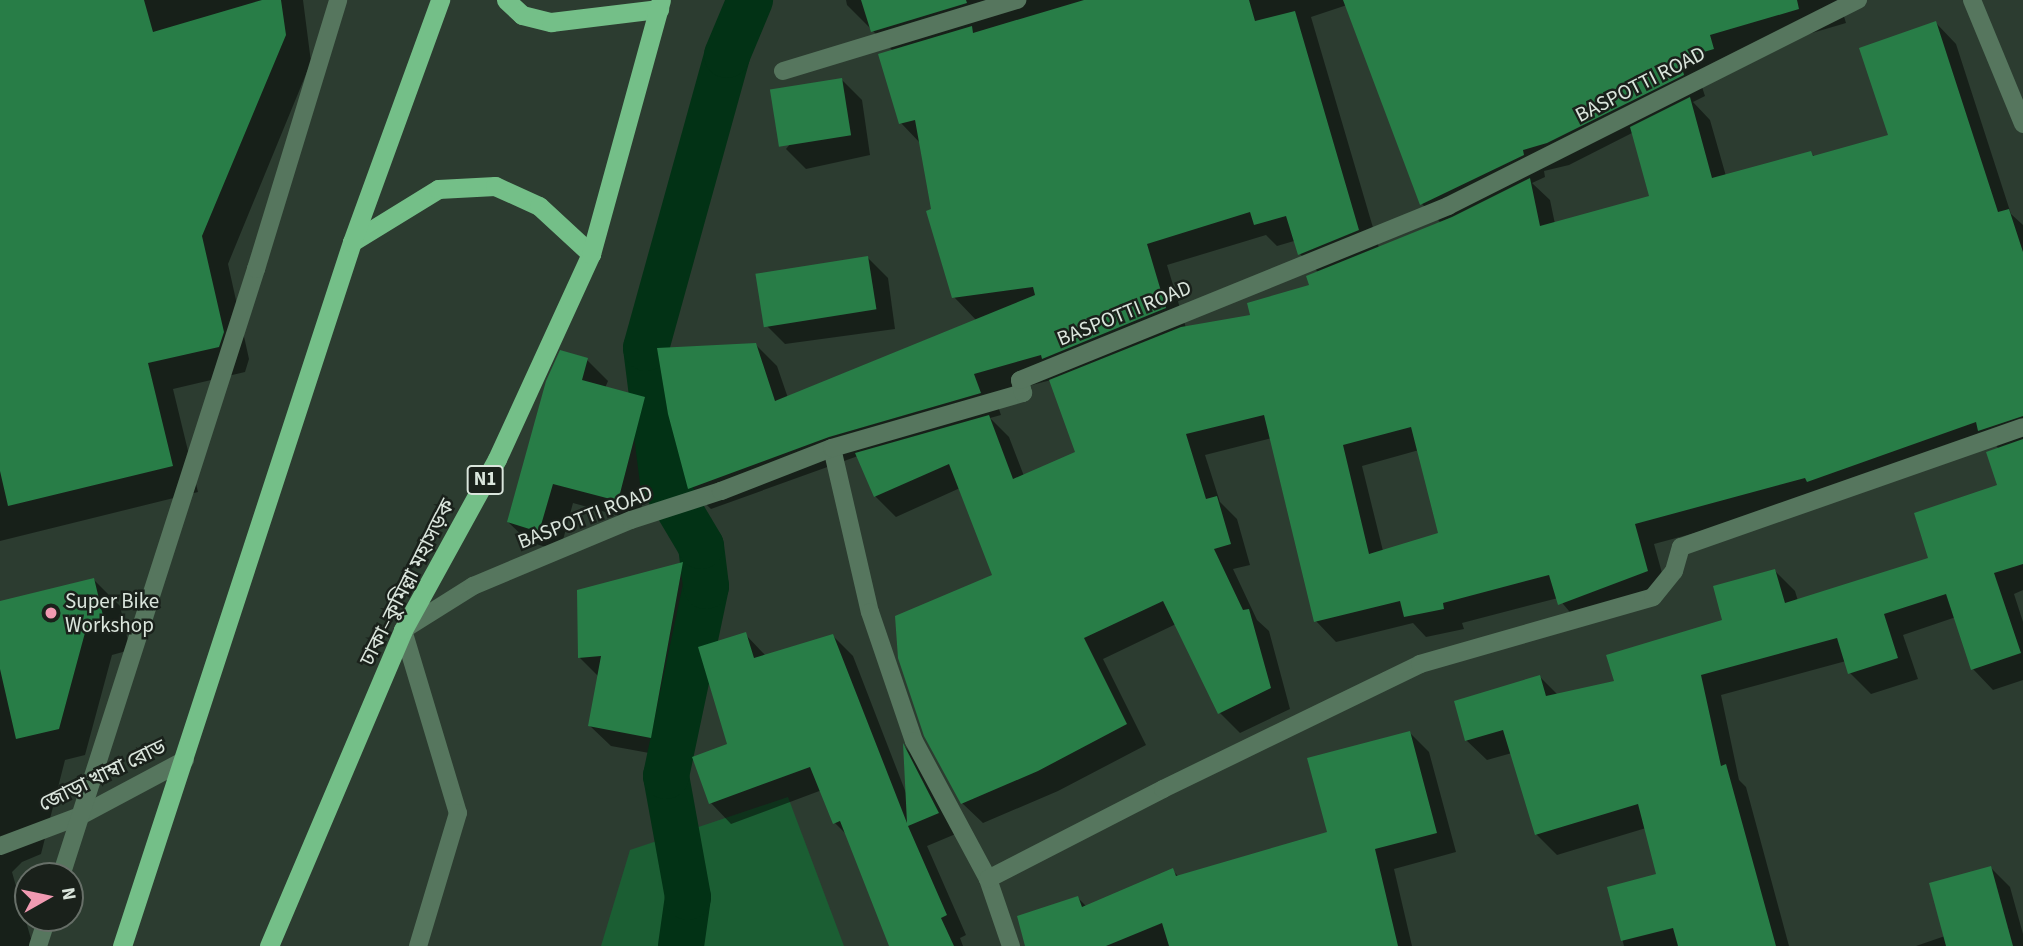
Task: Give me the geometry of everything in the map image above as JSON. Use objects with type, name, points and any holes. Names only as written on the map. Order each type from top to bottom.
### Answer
[{"type":"highway","points":[[122,946],[185,760],[352,242],[440,0]]},
{"type":"highway","points":[[506,0],[522,15],[551,22],[660,5]]},
{"type":"highway","name":"ঢাকা–কুমিল্লা মহাসড়ক","points":[[269,946],[403,630],[496,459],[591,254],[660,5]]},
{"type":"highway","points":[[352,242],[438,189],[495,186],[539,206],[591,254]]},
{"type":"street","points":[[65,862],[256,269],[338,0]]},
{"type":"street","points":[[783,71],[1017,0]]},
{"type":"street","name":"BASPOTTI ROAD","points":[[403,630],[473,586],[631,520],[721,491],[832,448],[1023,393],[1020,380],[1448,206],[1858,0]]},
{"type":"street","points":[[1972,0],[2023,124]]},
{"type":"street","points":[[988,879],[1163,789],[1420,664],[1653,597],[1674,571],[1681,547],[2023,426]]},
{"type":"street","points":[[832,448],[870,612],[914,741],[988,879],[1011,946]]},
{"type":"street","points":[[403,630],[458,813],[418,946]]},
{"type":"street","name":"জোড়া খাম্বা রোড","points":[[0,846],[80,816],[185,760]]},
{"type":"green space","points":[[788,797],[844,946],[601,946],[630,850]]},
{"type":"building","points":[[0,0],[144,0],[153,32],[262,0],[281,0],[286,35],[202,236],[224,332],[219,347],[148,363],[173,466],[8,506],[0,471]]},
{"type":"building","points":[[861,0],[966,0],[967,3],[871,32]]},
{"type":"building","points":[[1084,0],[1249,0],[1255,21],[1295,11],[1359,230],[1298,255],[1286,216],[1254,225],[1250,212],[1147,244],[1166,308],[1042,359],[1041,355],[974,374],[981,393],[829,437],[688,489],[668,414],[657,348],[756,343],[775,401],[1035,295],[1033,287],[952,298],[926,211],[931,209],[915,120],[899,124],[878,54],[972,26],[973,33]]},
{"type":"building","points":[[1343,0],[1797,0],[1799,9],[1710,35],[1714,49],[1680,59],[1684,75],[1547,143],[1523,150],[1524,155],[1420,205]]},
{"type":"building","points":[[1936,21],[1998,212],[2009,209],[2023,252],[2023,416],[1978,431],[1976,422],[1807,482],[1805,478],[1635,524],[1648,571],[1558,605],[1549,575],[1443,603],[1444,609],[1404,617],[1400,601],[1314,622],[1264,415],[1186,434],[1206,499],[1217,496],[1231,544],[1214,549],[1243,610],[1249,609],[1271,688],[1218,714],[1163,601],[1084,638],[1127,724],[1038,771],[961,804],[924,736],[898,658],[895,616],[992,575],[949,464],[874,497],[855,453],[989,415],[1013,479],[1075,452],[1049,380],[1181,327],[1250,315],[1247,303],[1309,285],[1306,276],[1452,217],[1530,178],[1540,226],[1649,196],[1630,127],[1690,97],[1712,178],[1811,151],[1813,156],[1888,135],[1859,48]],"holes":[[[1411,427],[1438,533],[1369,554],[1343,445]]]},
{"type":"building","points":[[842,78],[851,135],[779,147],[770,89]]},
{"type":"building","points":[[868,256],[876,309],[764,327],[755,274]]},
{"type":"building","points":[[560,350],[588,358],[582,380],[645,397],[618,501],[553,484],[539,532],[507,522],[546,381]]},
{"type":"building","points":[[2023,439],[2023,564],[1994,573],[2021,653],[1971,670],[1946,594],[1884,614],[1898,658],[1848,674],[1837,638],[1701,675],[1721,766],[1726,764],[1776,946],[1678,946],[1673,928],[1621,941],[1607,887],[1656,874],[1638,804],[1535,835],[1503,730],[1465,741],[1454,701],[1540,675],[1546,696],[1614,681],[1606,655],[1722,620],[1713,586],[1775,569],[1785,603],[1928,558],[1914,513],[1997,485],[1986,452]]},
{"type":"building","points":[[683,562],[651,738],[588,726],[601,656],[578,658],[577,590]]},
{"type":"building","points":[[94,578],[105,624],[86,629],[59,729],[16,739],[0,669],[0,601]]},
{"type":"building","points":[[746,632],[754,658],[833,634],[907,823],[903,743],[939,813],[908,826],[947,915],[941,918],[954,946],[889,946],[840,821],[833,824],[810,767],[709,804],[692,757],[727,744],[698,647]]},
{"type":"building","points":[[1410,731],[1437,833],[1375,849],[1398,946],[1169,946],[1162,923],[1106,946],[1025,946],[1017,916],[1078,896],[1082,907],[1173,868],[1176,876],[1327,832],[1307,758]]},
{"type":"building","points":[[1991,866],[2013,946],[1946,946],[1929,883]]},
{"type":"waterway","points":[[681,946],[688,897],[666,776],[706,586],[701,546],[663,482],[646,348],[727,55],[750,0]]},
{"type":"place","name":"Super Bike Workshop","points":[[51,613]]}]
